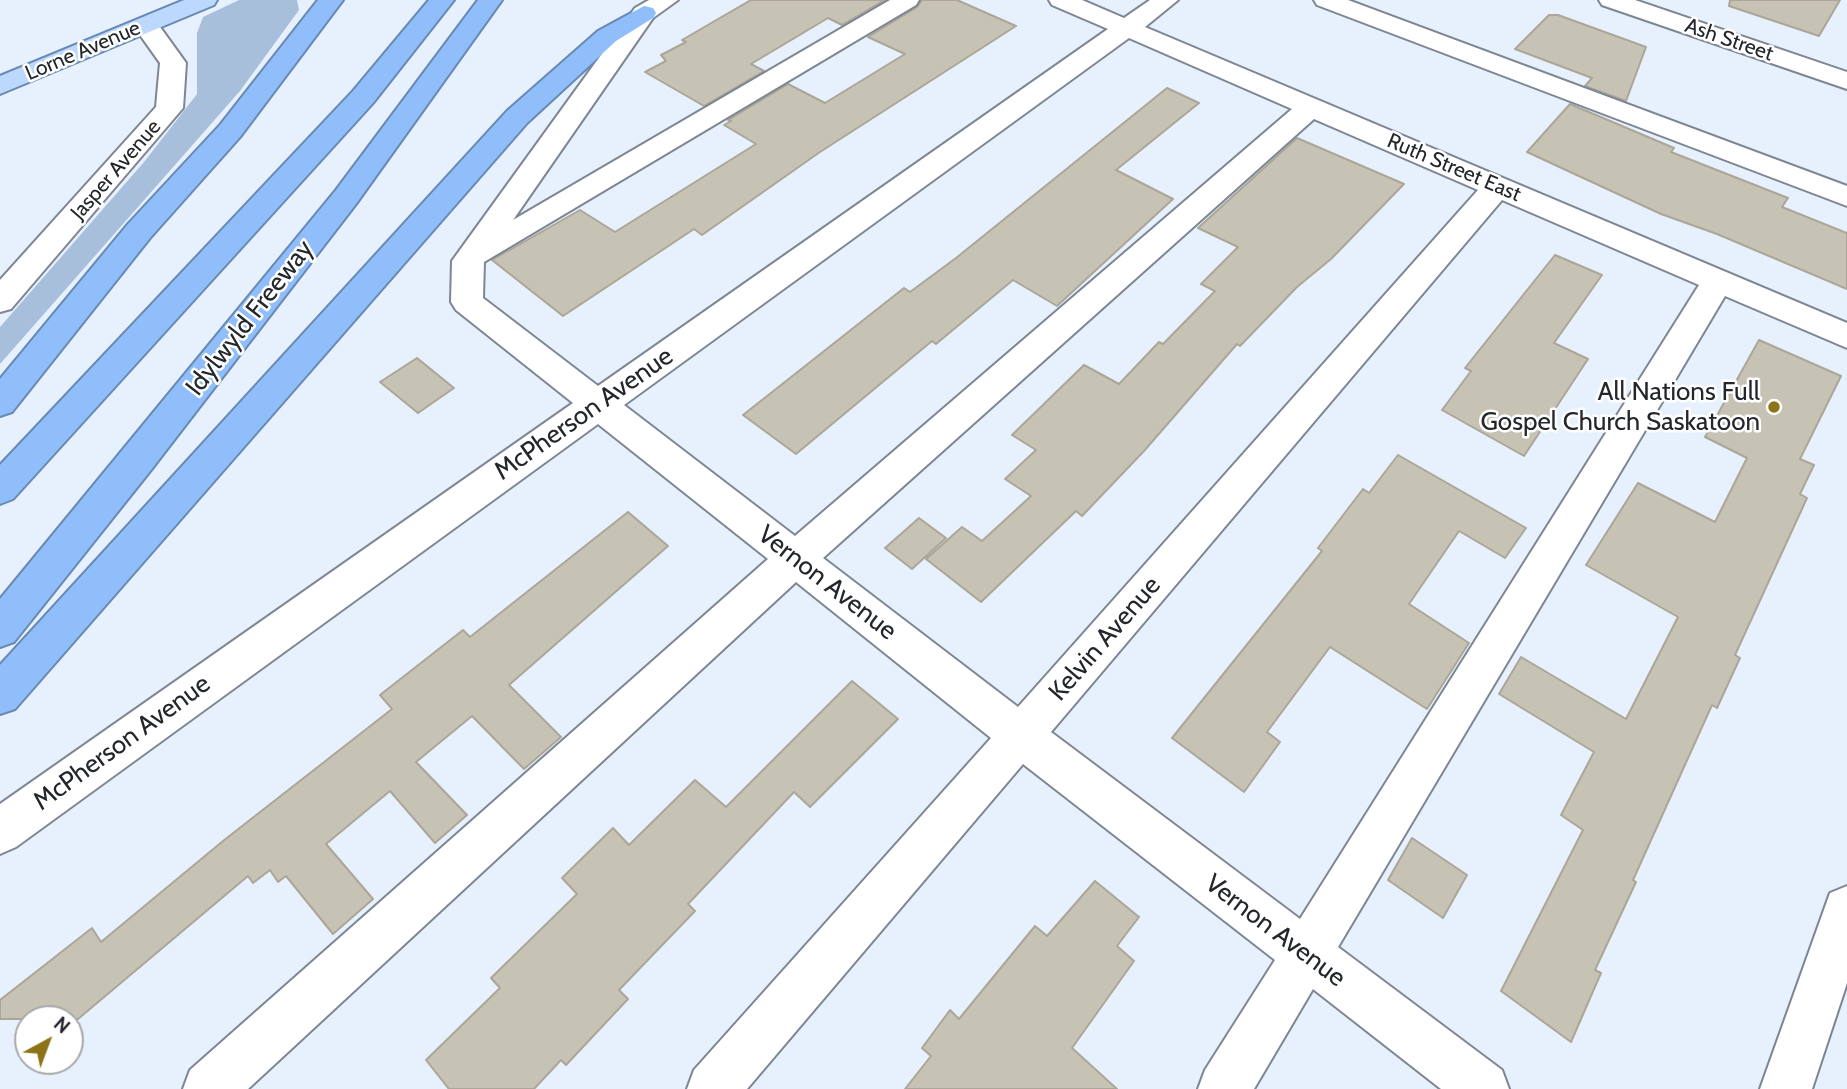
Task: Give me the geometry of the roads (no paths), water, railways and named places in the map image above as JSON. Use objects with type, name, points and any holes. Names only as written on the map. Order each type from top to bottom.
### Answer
[{"type":"highway","points":[[0,403],[139,231],[230,131],[331,0]]},
{"type":"highway","points":[[0,489],[363,97],[442,0]]},
{"type":"highway","name":"Idylwyld Freeway","points":[[0,629],[346,197],[490,0]]},
{"type":"highway","points":[[0,695],[517,117],[607,36],[655,7]]},
{"type":"main road","name":"Lorne Avenue","points":[[0,86],[205,0]]},
{"type":"street","points":[[468,261],[906,0]]},
{"type":"street","name":"Ruth Street East","points":[[1061,0],[1847,337]]},
{"type":"street","name":"McPherson Avenue","points":[[1,830],[1166,0]]},
{"type":"street","points":[[1326,0],[1847,198]]},
{"type":"street","name":"Ash Street","points":[[1611,0],[1847,81]]},
{"type":"street","points":[[468,261],[655,7]]},
{"type":"street","name":"Jasper Avenue","points":[[0,301],[169,108],[173,63],[146,24]]},
{"type":"street","points":[[209,1089],[796,558],[1311,107]]},
{"type":"street","name":"Kelvin Avenue","points":[[713,1089],[1497,187]]},
{"type":"street","name":"Vernon Avenue","points":[[468,261],[467,302],[1021,736],[1483,1089]]},
{"type":"street","points":[[1224,1089],[1308,956],[1718,281]]},
{"type":"street","points":[[1786,1089],[1847,910]]},
{"type":"place","name":"All Nations Full Gospel Church Saskatoon","points":[[1774,407]]}]
